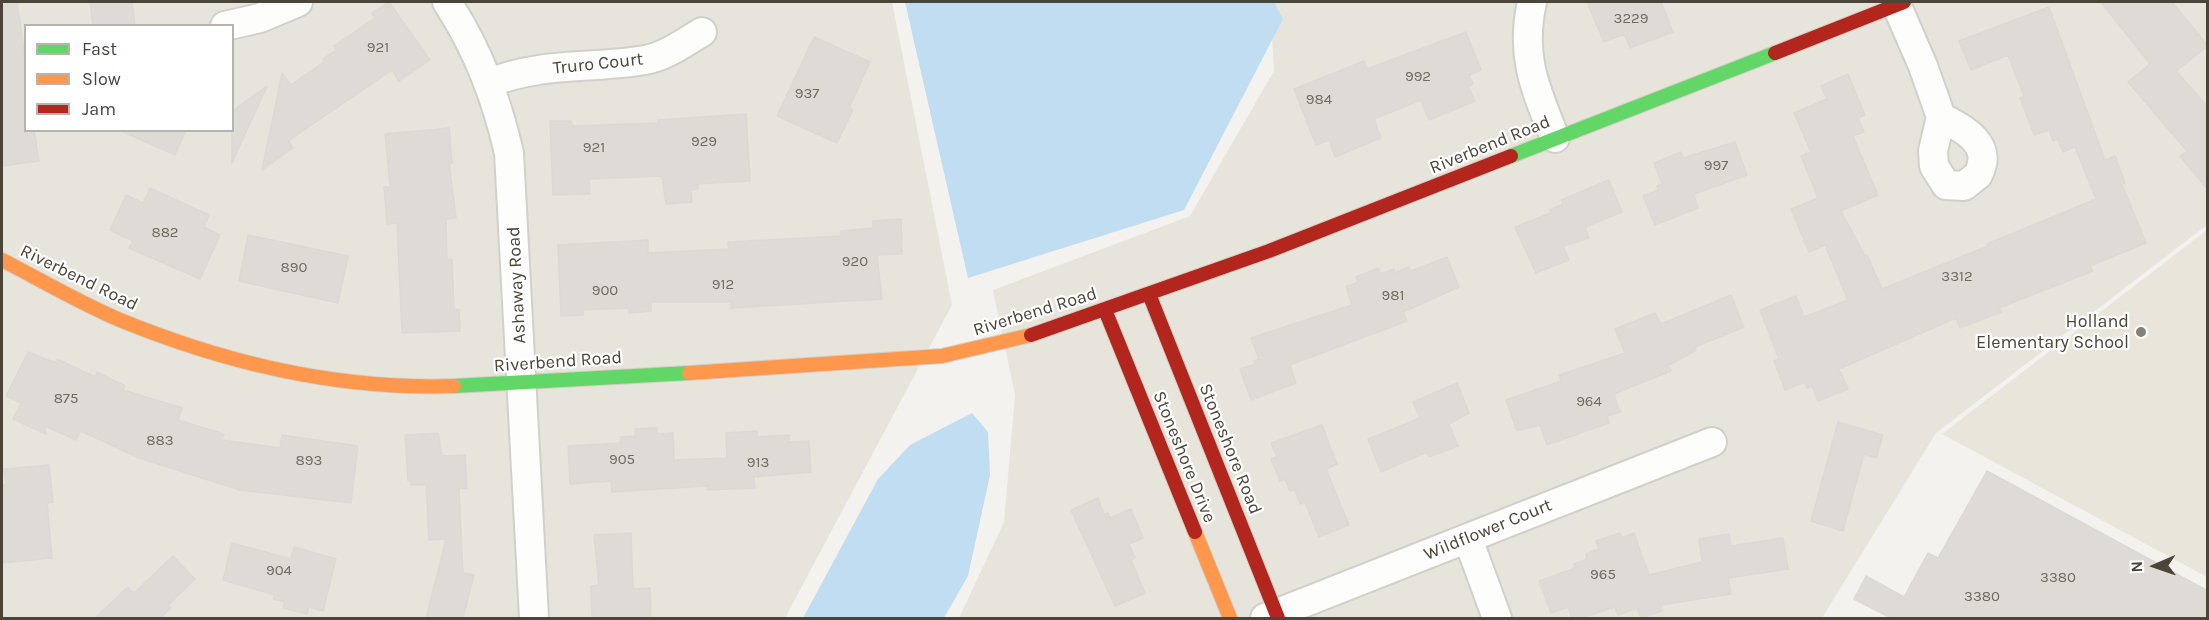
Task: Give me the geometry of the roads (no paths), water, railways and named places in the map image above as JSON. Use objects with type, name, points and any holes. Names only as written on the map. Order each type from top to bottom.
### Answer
[{"type":"street","points":[[234,24],[260,18],[298,2]]},
{"type":"street","name":"Ashaway Road","points":[[447,2],[468,35],[490,83],[509,153],[534,618]]},
{"type":"street","points":[[1533,2],[1527,26],[1526,49],[1531,79],[1556,138]]},
{"type":"street","points":[[1900,3],[1941,117]]},
{"type":"street","name":"Riverbend Road","points":[[2,260],[118,319],[196,349],[277,370],[354,382],[431,387],[523,384],[942,356],[1001,344],[1105,310],[1269,251],[1900,3]]},
{"type":"street","name":"Truro Court","points":[[490,83],[510,75],[530,71],[646,60],[673,51],[702,32]]},
{"type":"street","name":"Stoneshore Road","points":[[1149,294],[1273,617]]},
{"type":"street","name":"Stoneshore Drive","points":[[1105,310],[1230,618]]},
{"type":"street","name":"Wildflower Court","points":[[1273,617],[1712,442]]},
{"type":"street","points":[[1468,539],[1497,618]]},
{"type":"water","points":[[905,2],[1274,2],[1283,19],[1184,210],[968,278]]},
{"type":"water","points":[[972,413],[988,432],[990,475],[968,576],[944,618],[803,618],[878,479],[910,445]]},
{"type":"place","name":"Holland Elementary School","points":[[2141,332]]}]
